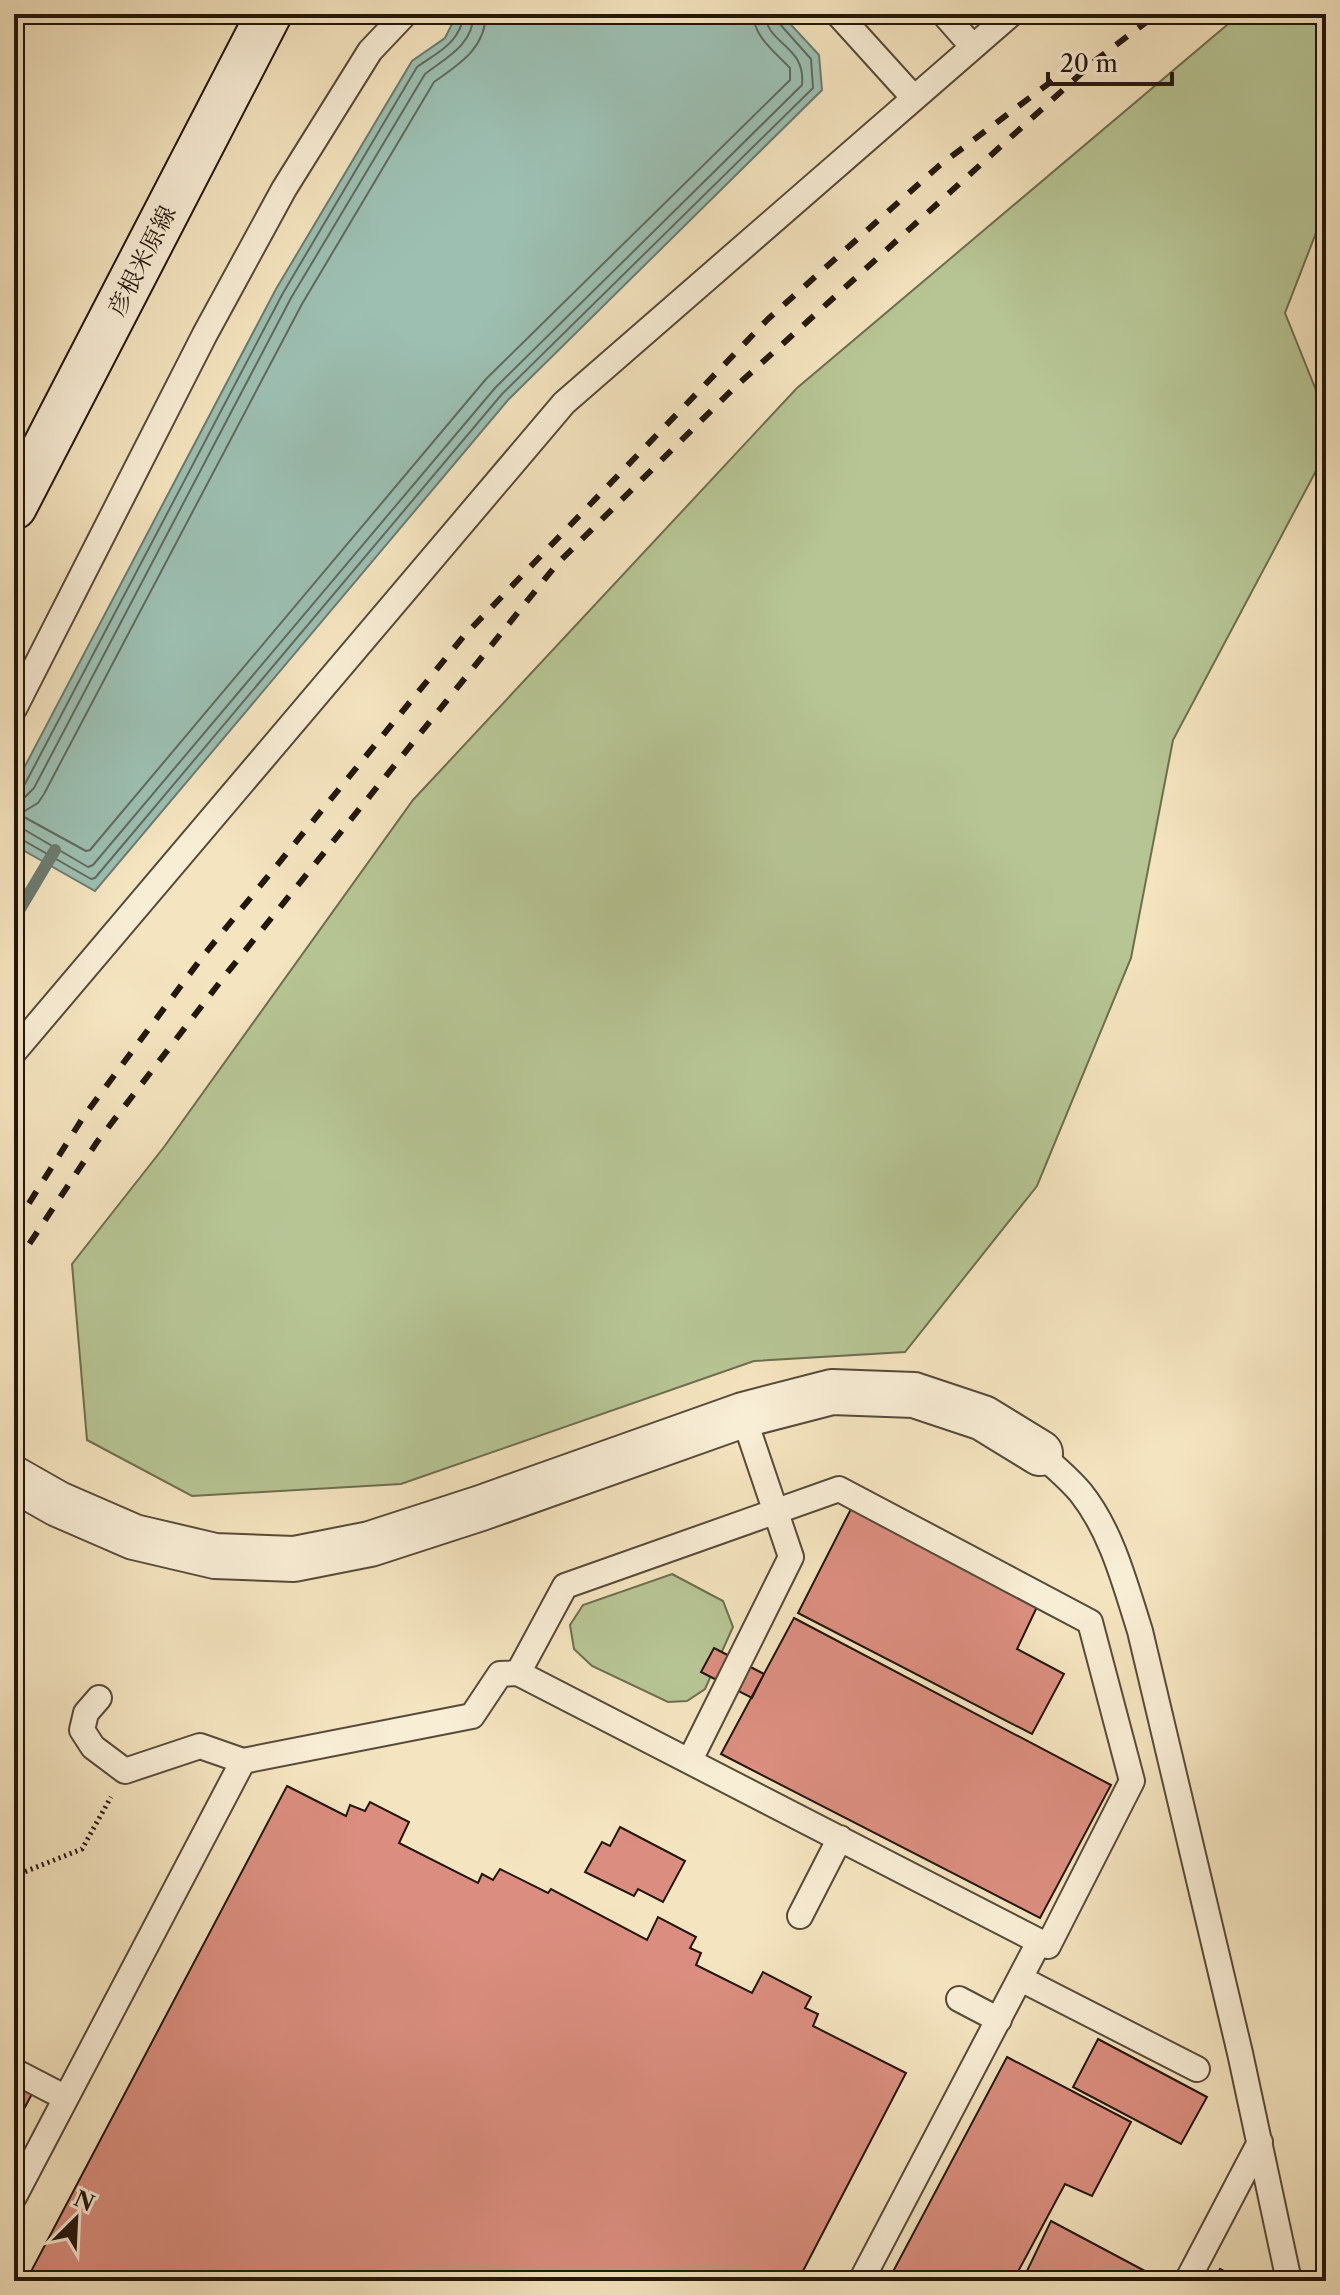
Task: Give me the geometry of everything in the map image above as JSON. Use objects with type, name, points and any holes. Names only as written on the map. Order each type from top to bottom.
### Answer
[{"type":"street","name":"彦根米原線","points":[[14,507],[269,14]]},
{"type":"street","points":[[14,1479],[58,1504],[134,1537],[215,1556],[294,1559],[370,1544],[743,1415],[832,1392],[914,1395],[983,1418],[1040,1453]]},
{"type":"lane","points":[[14,709],[205,334],[284,189],[370,51],[405,14]]},
{"type":"lane","points":[[838,14],[914,98]]},
{"type":"lane","points":[[944,14],[973,47]]},
{"type":"lane","points":[[14,1052],[564,403],[1011,14]]},
{"type":"lane","points":[[690,1760],[791,1557],[743,1415]]},
{"type":"lane","points":[[1040,1453],[1080,1492],[1102,1526],[1120,1568],[1140,1631],[1260,2142],[1289,2281]]},
{"type":"lane","points":[[99,1698],[86,1713],[82,1730],[93,1747],[125,1771],[200,1746],[243,1761],[472,1716],[500,1674],[518,1673],[1048,1946],[1132,1781],[1090,1622],[839,1489],[565,1586],[518,1673]]},
{"type":"lane","points":[[14,2197],[243,1761]]},
{"type":"lane","points":[[800,1916],[840,1838]]},
{"type":"lane","points":[[861,2281],[1039,1942]]},
{"type":"lane","points":[[1021,1979],[1197,2069]]},
{"type":"lane","points":[[959,1999],[999,2020]]},
{"type":"lane","points":[[14,2071],[66,2098]]},
{"type":"lane","points":[[1187,2281],[1260,2142]]},
{"type":"path","points":[[14,1876],[82,1849],[125,1771]]},
{"type":"green space","points":[[1240,14],[1326,14],[1326,207],[1285,313],[1326,415],[1326,452],[1173,740],[1131,958],[1037,1186],[905,1352],[754,1361],[401,1484],[192,1496],[87,1440],[72,1264],[164,1147],[413,800],[797,388]]},
{"type":"green space","points":[[672,1574],[723,1601],[733,1627],[705,1689],[687,1701],[668,1702],[592,1666],[574,1649],[570,1625],[583,1605]]},
{"type":"water","points":[[457,14],[781,14],[819,55],[822,90],[508,400],[95,891],[14,845],[14,787],[276,289],[412,61],[445,38]]},
{"type":"building","points":[[851,1509],[1037,1607],[1017,1649],[1064,1674],[1032,1734],[798,1613]]},
{"type":"building","points":[[794,1618],[1111,1785],[1040,1918],[721,1754]]},
{"type":"building","points":[[714,1648],[764,1674],[752,1698],[701,1672]]},
{"type":"building","points":[[287,1786],[346,1816],[350,1805],[365,1811],[370,1802],[409,1822],[399,1843],[478,1883],[482,1874],[493,1880],[500,1869],[548,1893],[551,1889],[647,1940],[658,1917],[696,1937],[690,1948],[701,1953],[696,1965],[752,1993],[763,1972],[811,1997],[805,2008],[818,2014],[813,2026],[906,2073],[803,2271],[819,2281],[26,2281]]},
{"type":"building","points":[[620,1827],[685,1861],[663,1902],[638,1889],[634,1896],[585,1872],[602,1842],[610,1846]]},
{"type":"building","points":[[1098,2039],[1207,2097],[1181,2144],[1073,2087]]},
{"type":"building","points":[[1007,2057],[1131,2122],[1092,2196],[1065,2184],[1013,2281],[888,2281]]},
{"type":"building","points":[[14,2080],[34,2090],[14,2128]]},
{"type":"building","points":[[1051,2221],[1159,2281],[1018,2281],[1023,2272],[1026,2273]]},
{"type":"building","points":[[1220,2269],[1243,2281],[1213,2281]]},
{"type":"waterway","points":[[14,919],[55,850]]},
{"type":"railway","points":[[14,1267],[97,1142],[227,973],[557,564],[734,388],[1096,60],[1157,14]]},
{"type":"railway","points":[[14,1227],[84,1116],[203,956],[463,637],[768,319],[940,165],[1080,60]]}]
